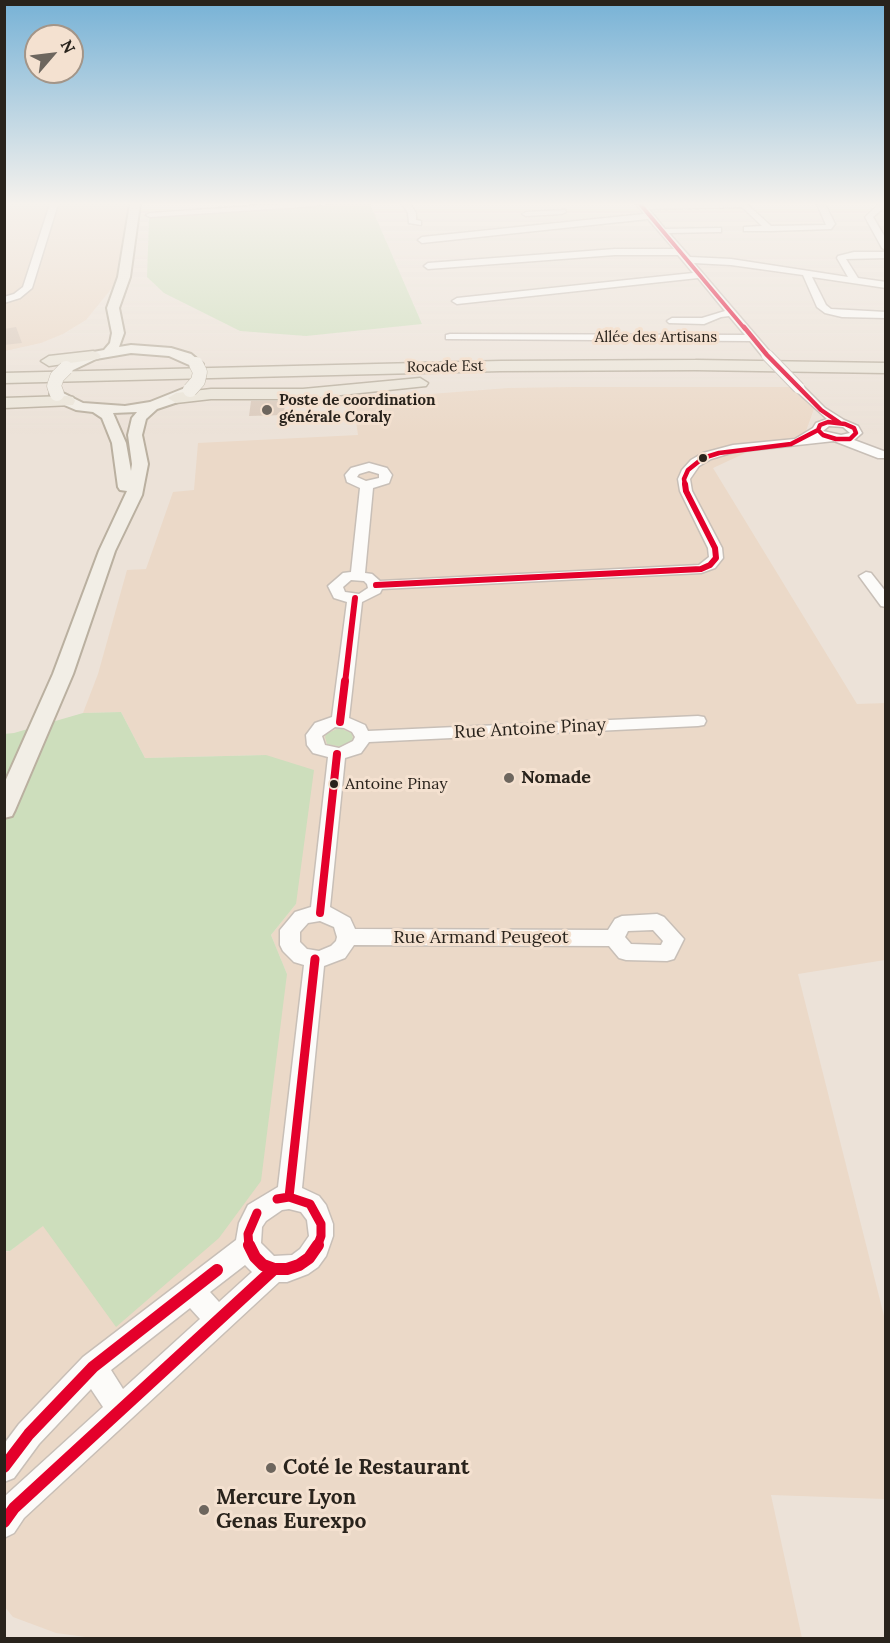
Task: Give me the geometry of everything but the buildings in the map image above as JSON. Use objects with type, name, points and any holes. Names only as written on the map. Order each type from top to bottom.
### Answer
[{"type":"highway","points":[[352,354],[457,360],[686,362],[696,365]]},
{"type":"highway","points":[[4,363],[68,360],[93,356]]},
{"type":"highway","points":[[191,360],[215,357]]},
{"type":"highway","name":"Rocade Est","points":[[4,378],[437,367],[696,365],[885,368]]},
{"type":"highway","name":"Rocade Est","points":[[4,385],[504,371],[885,374]]},
{"type":"highway","points":[[183,394],[330,392],[492,378],[709,374],[720,371]]},
{"type":"highway","points":[[4,403],[62,398]]},
{"type":"main road","points":[[109,352],[116,343],[118,333],[113,308],[123,281]]},
{"type":"main road","points":[[117,295],[119,307],[134,332],[152,349]]},
{"type":"main road","points":[[99,410],[125,410],[152,406],[183,394],[198,381],[200,372],[191,360],[152,349],[109,352],[93,356],[66,368],[57,377],[54,386],[62,398],[99,410],[108,416],[123,460],[126,485],[122,516]]},
{"type":"main road","points":[[4,810],[63,674],[107,551],[134,495],[140,464],[135,435],[139,418],[152,406]]},
{"type":"street","points":[[4,300],[17,296],[27,288],[29,281]]},
{"type":"street","points":[[457,302],[650,281]]},
{"type":"street","points":[[706,281],[767,355],[821,410],[840,423],[854,428],[855,436]]},
{"type":"street","points":[[810,281],[822,307],[828,311],[842,314],[885,315]]},
{"type":"street","points":[[859,281],[885,285]]},
{"type":"street","points":[[672,321],[704,321],[719,314],[732,313]]},
{"type":"street","name":"Allée des Artisans","points":[[450,337],[558,333],[753,338]]},
{"type":"street","points":[[820,427],[821,410]]},
{"type":"street","points":[[791,444],[820,427],[840,423]]},
{"type":"street","points":[[820,427],[836,439],[884,456]]},
{"type":"street","points":[[376,585],[701,569],[710,565],[716,558],[715,548],[686,491],[684,479],[688,470],[703,458],[719,453],[855,436],[884,456]]},
{"type":"street","points":[[358,575],[368,485]]},
{"type":"street","points":[[358,575],[371,579],[376,585],[372,593],[355,598],[339,595],[334,586],[342,578],[358,575]]},
{"type":"street","points":[[866,576],[885,603]]},
{"type":"street","points":[[340,722],[355,598]]},
{"type":"street","name":"Rue Antoine Pinay","points":[[363,737],[698,721]]},
{"type":"street","points":[[340,722],[354,725],[363,737],[355,749],[337,754],[319,749],[314,740],[321,727],[340,722]]},
{"type":"street","points":[[320,913],[337,754]]},
{"type":"street","points":[[320,913],[329,914],[344,923],[347,937],[338,952],[315,959],[301,956],[294,951],[288,937],[290,930],[302,917],[320,913]]},
{"type":"street","name":"Rue Armand Peugeot","points":[[347,937],[614,938]]},
{"type":"street","points":[[289,1197],[315,959]]},
{"type":"street","points":[[289,1197],[310,1204],[321,1224],[321,1236],[309,1258],[287,1269],[274,1269],[255,1257],[249,1246],[248,1234],[257,1212],[277,1199],[289,1197]]},
{"type":"street","points":[[4,1468],[29,1434],[93,1367],[249,1246]]},
{"type":"street","points":[[4,1523],[14,1508],[274,1269]]},
{"type":"street","points":[[191,1291],[218,1320]]},
{"type":"street","points":[[93,1367],[121,1411]]},
{"type":"shaded area","points":[[5,281],[115,281],[86,320],[63,334],[41,343],[5,351]]},
{"type":"shaded area","points":[[792,387],[814,409],[806,431],[814,438],[754,449],[713,468],[857,704],[886,703],[885,960],[798,974],[885,1320],[885,1499],[771,1495],[802,1638],[93,1638],[56,1633],[13,1617],[4,1606],[4,1252],[10,1251],[42,1226],[287,974],[271,935],[296,904],[266,755],[145,758],[121,712],[83,713],[98,674],[127,570],[146,569],[173,492],[194,490],[198,443],[358,435],[353,400],[508,388]]},
{"type":"green space","points":[[151,281],[403,281],[422,324],[306,336],[240,331],[164,293]]},
{"type":"green space","points":[[121,712],[145,758],[266,755],[314,770],[296,904],[271,935],[287,974],[261,1181],[219,1238],[116,1327],[43,1226],[10,1251],[5,1251],[4,734],[83,713]]},
{"type":"green space","points":[[339,728],[352,733],[351,743],[342,747],[327,744],[326,734]]},
{"type":"transit line","points":[[704,281],[767,355],[821,410],[840,423]]},
{"type":"transit line","points":[[828,422],[845,424],[854,428],[856,433],[850,439],[836,439],[823,435],[818,430],[820,425],[828,422]]},
{"type":"transit line","points":[[376,585],[701,569],[710,565],[716,558],[715,548],[686,491],[684,479],[688,470],[703,458],[719,453],[791,444],[818,430]]},
{"type":"transit line","points":[[340,722],[355,598]]},
{"type":"transit line","points":[[320,913],[337,754]]},
{"type":"transit line","points":[[289,1197],[315,959]]},
{"type":"transit line","points":[[257,1213],[248,1234],[249,1246],[255,1257],[263,1265],[274,1269],[287,1269],[299,1265],[309,1258],[317,1247],[321,1236],[321,1224],[310,1204],[289,1197],[277,1199]]},
{"type":"transit line","points":[[4,1522],[14,1508],[274,1269]]},
{"type":"transit line","points":[[4,1467],[29,1434],[93,1367],[217,1270]]},
{"type":"place","name":"Poste de coordination générale Coraly","points":[[267,410]]},
{"type":"place","name":"Nomade","points":[[509,778]]},
{"type":"place","name":"Antoine Pinay","points":[[334,784]]},
{"type":"place","name":"Coté le Restaurant","points":[[271,1468]]},
{"type":"place","name":"Mercure Lyon Genas Eurexpo","points":[[204,1510]]}]
